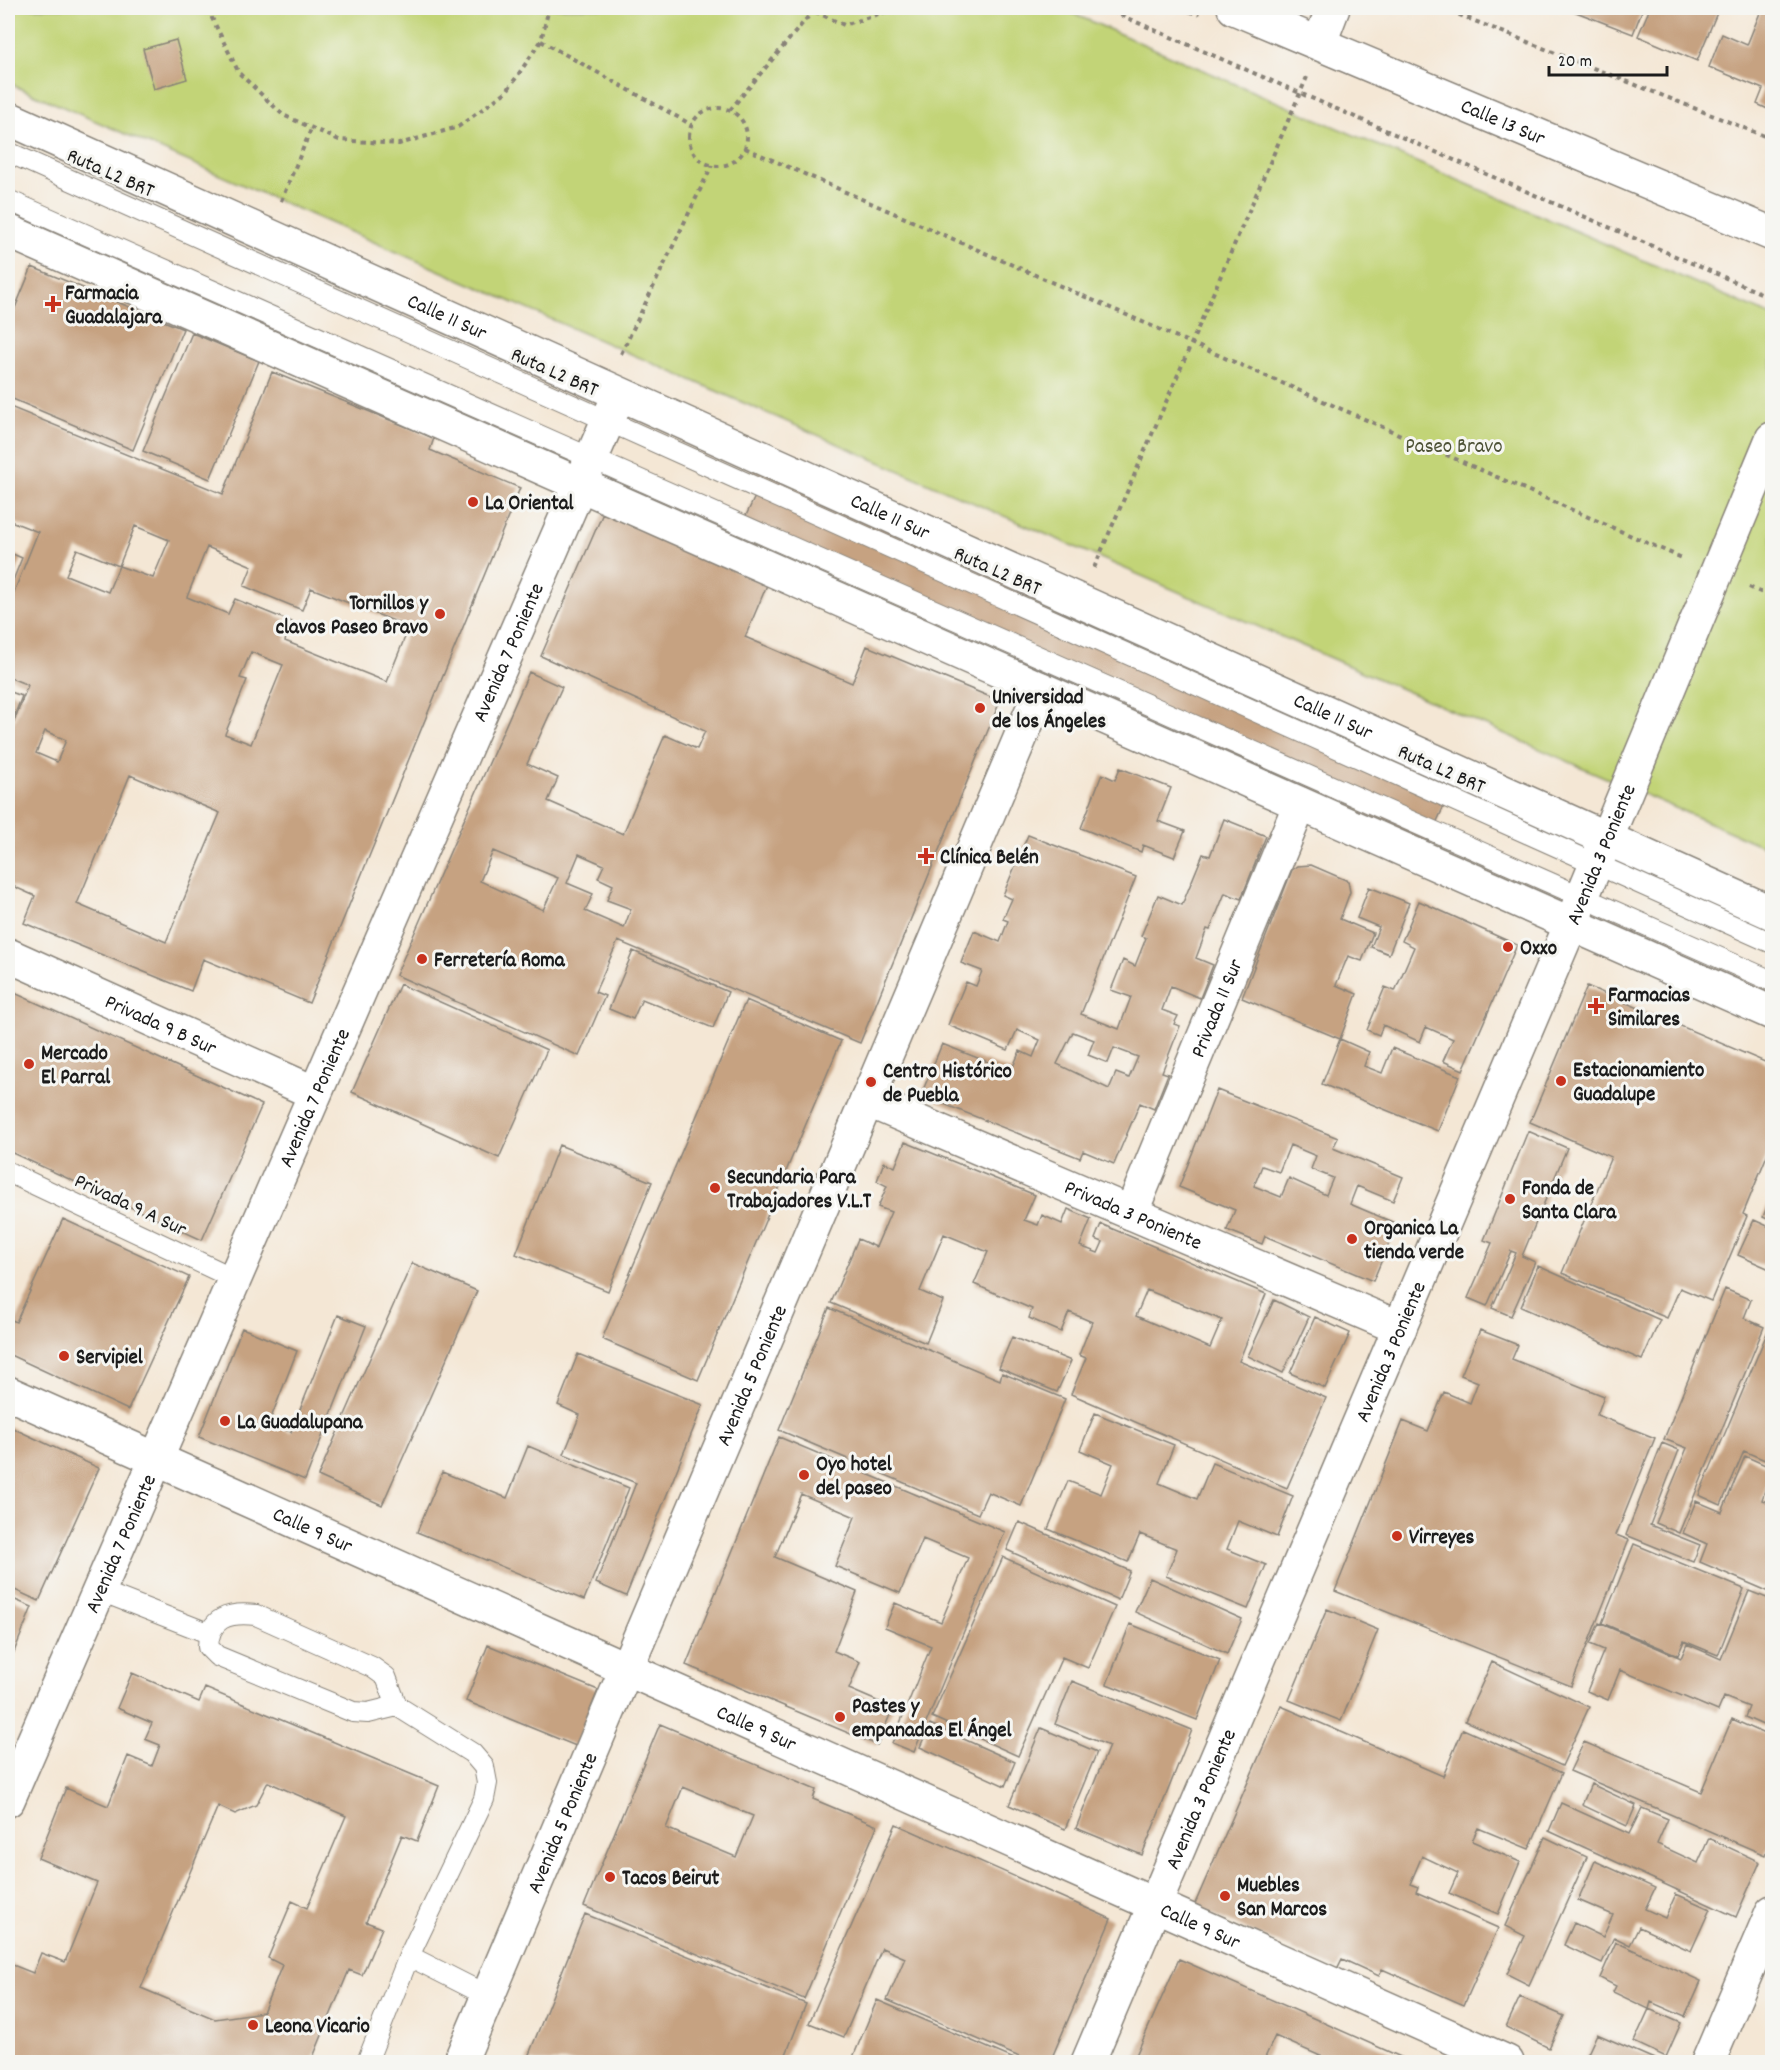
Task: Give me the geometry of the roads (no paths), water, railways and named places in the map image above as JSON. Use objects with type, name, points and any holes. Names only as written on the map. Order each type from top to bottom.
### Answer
[{"type":"street","name":"Calle 13 Sur","points":[[1234,8],[1320,42],[1773,234]]},
{"type":"street","points":[[1320,42],[1333,8]]},
{"type":"street","name":"Calle 11 Sur","points":[[8,118],[613,408],[1601,851],[1773,913]]},
{"type":"street","points":[[9,237],[585,471],[1041,689],[1300,804],[1576,910],[1773,1013]]},
{"type":"street","name":"Avenida 7 Poniente","points":[[8,1800],[154,1459],[613,408]]},
{"type":"street","name":"Avenida 3 Poniente","points":[[1088,2062],[1400,1328],[1773,439]]},
{"type":"street","name":"Avenida 5 Poniente","points":[[460,2062],[1041,689]]},
{"type":"street","name":"Privada 11 Sur","points":[[1131,1213],[1300,804]]},
{"type":"street","name":"Privada 9 B Sur","points":[[8,955],[315,1092]]},
{"type":"street","name":"Privada 3 Poniente","points":[[867,1100],[1400,1328]]},
{"type":"street","name":"Calle 9 Sur","points":[[8,1393],[1507,2062]]},
{"type":"street","points":[[1708,2062],[1773,1912]]},
{"type":"lane","name":"Ruta L2 BRT","points":[[8,152],[613,408]]},
{"type":"lane","points":[[8,200],[585,471],[1576,910],[1773,981]]},
{"type":"lane","points":[[1601,851],[1773,943]]},
{"type":"lane","name":"Privada 9 A Sur","points":[[8,1172],[233,1278]]},
{"type":"lane","points":[[98,1590],[208,1633]]},
{"type":"lane","points":[[368,2062],[409,1956],[484,1798],[487,1783],[484,1767],[472,1753],[397,1706],[386,1677],[372,1667],[256,1615],[238,1613],[222,1618],[208,1633],[208,1647],[217,1656],[353,1712],[368,1713],[397,1706]]},
{"type":"lane","points":[[409,1956],[488,1996]]},
{"type":"place","name":"Farmacia Guadalajara","points":[[53,304]]},
{"type":"place","name":"La Oriental","points":[[473,502]]},
{"type":"place","name":"Tornillos y clavos Paseo Bravo","points":[[440,614]]},
{"type":"place","name":"Universidad de los Ángeles","points":[[980,708]]},
{"type":"place","name":"Clínica Belén","points":[[926,856]]},
{"type":"place","name":"Oxxo","points":[[1508,947]]},
{"type":"place","name":"Ferretería Roma","points":[[422,959]]},
{"type":"place","name":"Farmacias Similares","points":[[1596,1006]]},
{"type":"place","name":"Mercado El Parral","points":[[29,1064]]},
{"type":"place","name":"Estacionamiento Guadalupe","points":[[1561,1081]]},
{"type":"place","name":"Centro Histórico de Puebla","points":[[871,1082]]},
{"type":"place","name":"Secundaria Para Trabajadores V.L.T","points":[[715,1188]]},
{"type":"place","name":"Fonda de Santa Clara","points":[[1510,1199]]},
{"type":"place","name":"Organica La tienda verde","points":[[1352,1239]]},
{"type":"place","name":"Servipiel","points":[[64,1356]]},
{"type":"place","name":"La Guadalupana","points":[[225,1421]]},
{"type":"place","name":"Oyo hotel del paseo","points":[[804,1475]]},
{"type":"place","name":"Virreyes","points":[[1397,1536]]},
{"type":"place","name":"Pastes y empanadas El Ángel","points":[[840,1717]]},
{"type":"place","name":"Tacos Beirut","points":[[610,1877]]},
{"type":"place","name":"Muebles San Marcos","points":[[1225,1896]]},
{"type":"place","name":"Leona Vicario","points":[[253,2025]]},
{"type":"park label","name":"Paseo Bravo","points":[[1454,445]]}]
